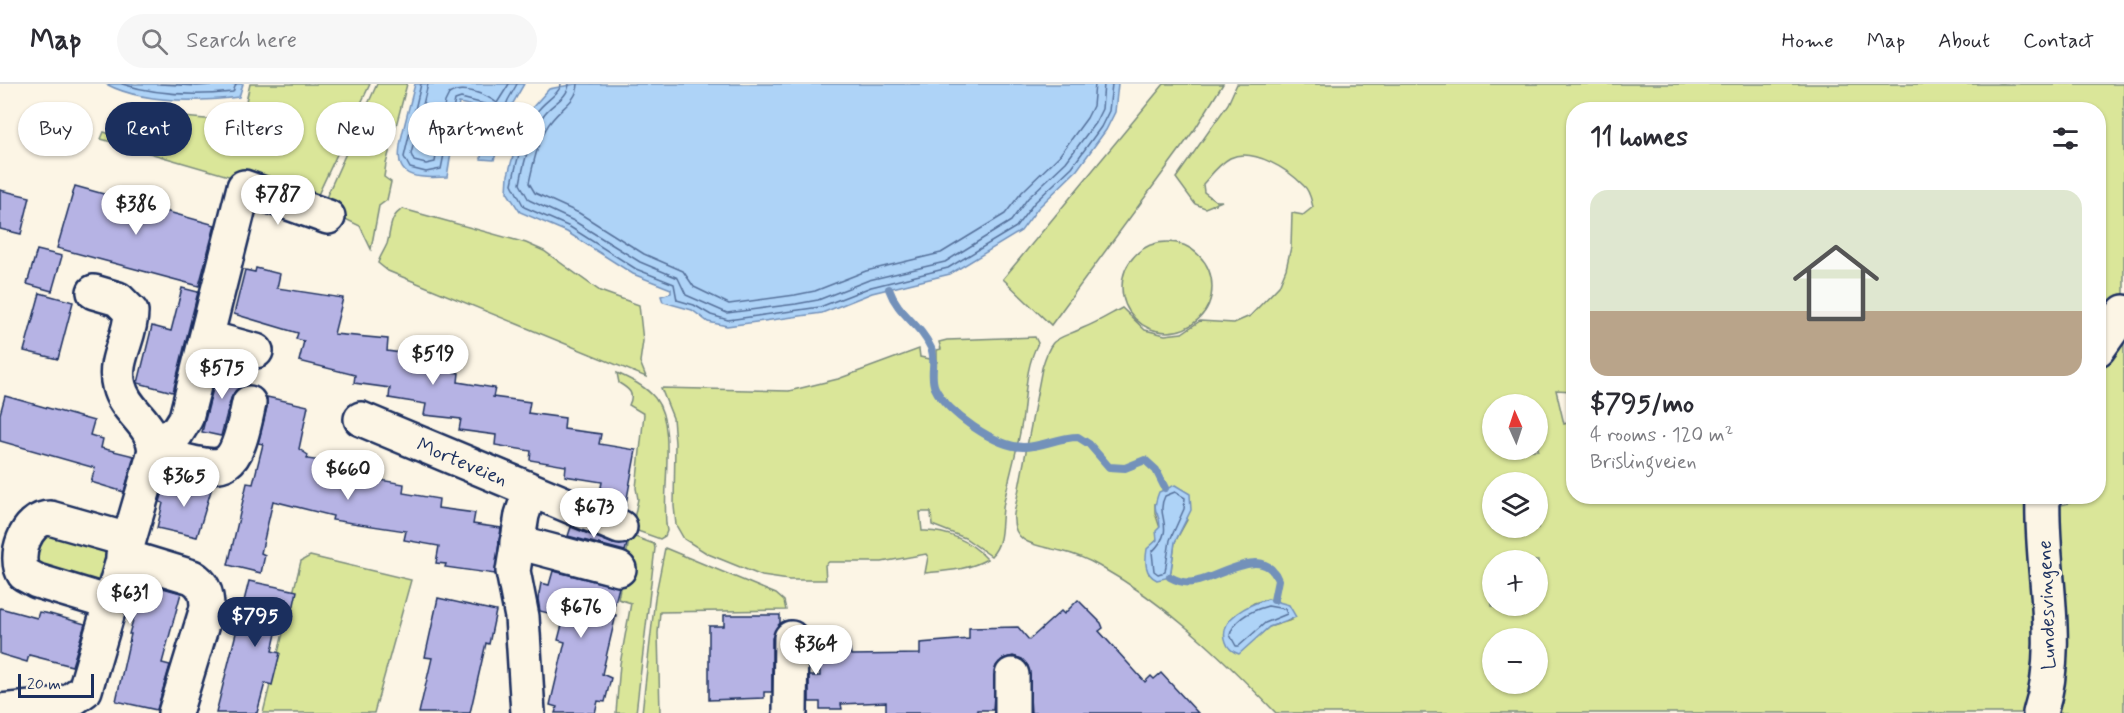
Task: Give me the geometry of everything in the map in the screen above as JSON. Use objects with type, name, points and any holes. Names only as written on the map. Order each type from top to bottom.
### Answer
[{"type":"street","points":[[154,447],[176,434],[184,424],[208,338],[244,187],[328,217]]},
{"type":"street","points":[[0,711],[59,706],[80,696],[90,678],[154,447],[146,425],[123,398],[118,382],[118,365],[131,318],[129,309],[118,299],[94,292]]},
{"type":"street","points":[[2106,338],[2124,312]]},
{"type":"street","points":[[208,338],[256,351]]},
{"type":"street","points":[[154,447],[210,466],[224,464],[238,450],[249,403]]},
{"type":"street","name":"Morteveien","points":[[361,419],[620,527]]},
{"type":"street","name":"Morteveien","points":[[528,713],[522,617],[514,578],[517,542],[530,491]]},
{"type":"street","name":"Lundesvingene","points":[[2040,713],[2050,670],[2051,641],[2043,504]]},
{"type":"street","points":[[110,603],[37,581],[24,574],[20,560],[27,529],[37,520],[50,518],[126,548],[192,577],[202,584],[207,608],[175,713]]},
{"type":"street","points":[[517,542],[619,569]]},
{"type":"street","points":[[790,713],[791,638]]},
{"type":"street","points":[[1012,675],[1012,713]]},
{"type":"green space","points":[[250,84],[370,84],[362,102],[316,102],[316,156],[336,156],[315,201],[160,156],[192,156],[192,117],[204,118],[204,156],[304,156],[304,102],[246,102]]},
{"type":"green space","points":[[377,84],[407,84],[396,126],[396,102],[369,102]]},
{"type":"green space","points":[[1164,84],[1223,84],[1195,129],[1051,325],[1003,279]]},
{"type":"green space","points":[[1237,84],[2124,84],[2124,298],[2106,322],[2106,102],[1566,102],[1566,391],[1556,390],[1564,424],[1566,423],[1566,504],[2036,504],[2039,571],[2030,713],[1276,713],[1214,652],[1148,597],[1090,561],[1027,542],[1021,538],[1014,524],[1042,368],[1052,344],[1061,337],[1093,324],[1122,308],[1145,330],[1165,335],[1182,333],[1200,321],[1234,323],[1250,316],[1279,286],[1286,269],[1291,247],[1292,213],[1303,215],[1313,207],[1306,188],[1289,173],[1270,162],[1249,155],[1230,158],[1219,166],[1203,184],[1204,192],[1216,201],[1222,201],[1205,208],[1195,204],[1176,178],[1228,104]],"holes":[[[1155,504],[1187,520],[1175,542],[1171,571],[1149,574],[1147,556],[1157,540],[1157,531],[1160,528],[1155,513]],[[1268,599],[1292,620],[1269,627],[1256,638],[1231,619],[1254,603]]]},
{"type":"green space","points":[[345,156],[388,156],[384,177],[391,182],[387,200],[379,206],[371,249],[360,226],[337,215],[325,200]]},
{"type":"green space","points":[[403,209],[526,243],[544,251],[600,291],[639,305],[643,341],[640,362],[646,377],[388,271],[378,263],[387,244],[391,224],[398,212]]},
{"type":"green space","points":[[1167,242],[1184,245],[1199,255],[1209,270],[1212,287],[1209,304],[1199,319],[1184,329],[1167,332],[1150,329],[1135,319],[1125,304],[1122,287],[1125,270],[1135,255],[1150,245]]},
{"type":"green space","points":[[2124,335],[2124,713],[2051,713],[2050,508],[2065,504],[2106,504],[2106,362]]},
{"type":"green space","points":[[1035,337],[1038,343],[1029,369],[1017,448],[1004,502],[1000,538],[995,550],[991,556],[965,538],[932,525],[931,512],[920,512],[922,531],[940,532],[966,542],[987,559],[980,563],[925,573],[928,557],[926,554],[882,562],[829,562],[825,565],[826,580],[789,580],[762,576],[708,554],[684,539],[676,525],[673,418],[661,388],[789,391],[838,379],[919,349],[920,357],[930,359],[933,364],[937,362],[937,350],[941,349],[939,342],[947,340]]},
{"type":"green space","points":[[617,373],[632,380],[655,398],[666,426],[665,516],[667,531],[660,539],[632,529],[638,499],[636,488],[644,414],[629,405],[631,394],[619,383]]},
{"type":"green space","points":[[40,528],[109,541],[105,588],[30,564]]},
{"type":"green space","points":[[630,535],[654,544],[655,548],[636,713],[616,713],[620,664],[631,603],[618,599]]},
{"type":"green space","points":[[665,548],[776,594],[784,601],[786,610],[660,612],[658,633],[660,713],[642,713],[655,598]]},
{"type":"green space","points":[[310,556],[411,580],[374,713],[263,713],[301,561]]},
{"type":"water","points":[[106,84],[243,84],[239,97],[171,100],[137,95]]},
{"type":"water","points":[[415,84],[524,84],[514,102],[410,102]]},
{"type":"water","points":[[575,84],[1118,84],[1115,112],[1106,130],[1077,170],[1038,208],[1021,231],[950,274],[872,293],[822,313],[727,326],[708,322],[692,310],[663,302],[661,296],[671,293],[671,289],[633,274],[567,232],[520,212],[507,192],[508,175],[513,156],[545,156],[545,102],[537,102],[549,89]]},
{"type":"water","points":[[408,111],[408,156],[450,156],[447,177],[421,177],[405,171],[399,157]]},
{"type":"water","points":[[481,156],[495,156],[494,160],[481,159]]},
{"type":"water","points":[[1175,485],[1190,494],[1191,510],[1175,542],[1170,577],[1157,580],[1148,571],[1146,562],[1147,549],[1157,540],[1156,531],[1160,527],[1155,505],[1159,492]]},
{"type":"water","points":[[1268,599],[1289,605],[1296,617],[1269,627],[1239,654],[1233,651],[1227,644],[1224,633],[1226,626],[1244,608]]},
{"type":"building","points":[[75,186],[215,225],[199,286],[57,248]]},
{"type":"building","points":[[0,190],[30,197],[21,234],[0,229]]},
{"type":"building","points":[[37,250],[62,256],[52,291],[27,284]]},
{"type":"building","points":[[256,268],[280,274],[277,288],[343,298],[334,334],[388,339],[387,351],[423,356],[423,361],[429,362],[428,368],[459,373],[458,382],[495,388],[493,397],[530,402],[528,413],[565,418],[564,429],[601,434],[599,444],[636,450],[625,509],[599,498],[602,482],[565,476],[566,466],[530,460],[531,451],[495,445],[496,435],[459,430],[461,419],[424,415],[426,404],[389,398],[390,388],[354,383],[355,375],[299,361],[304,341],[296,339],[298,333],[234,314],[245,270],[255,272]]},
{"type":"building","points":[[182,288],[198,292],[173,392],[138,383],[152,326],[171,331]]},
{"type":"building","points":[[40,293],[73,302],[58,359],[24,351]]},
{"type":"building","points":[[218,369],[248,377],[247,385],[236,390],[231,398],[221,436],[202,432]]},
{"type":"building","points":[[5,396],[94,421],[90,435],[103,439],[101,448],[134,456],[124,492],[91,482],[95,468],[0,441],[0,414]]},
{"type":"building","points":[[267,397],[308,406],[299,449],[308,455],[307,459],[369,468],[368,478],[404,484],[403,493],[439,499],[438,508],[475,513],[473,524],[501,528],[495,574],[445,567],[446,564],[436,563],[439,546],[404,540],[406,531],[332,520],[333,516],[273,501],[261,553],[265,555],[261,573],[228,565],[247,483],[253,484],[263,444],[258,443],[267,407]]},
{"type":"building","points":[[186,481],[213,484],[197,537],[157,528],[165,484],[184,489]]},
{"type":"building","points":[[571,527],[613,544],[627,544],[625,551],[568,536]]},
{"type":"building","points":[[553,571],[619,587],[612,615],[616,615],[602,674],[611,678],[605,702],[598,701],[595,713],[555,713],[557,707],[550,705],[565,642],[558,640],[564,617],[540,611],[538,599],[541,583],[549,585]]},
{"type":"building","points":[[249,581],[297,591],[292,614],[281,612],[272,651],[280,653],[272,685],[265,683],[257,713],[216,713]]},
{"type":"building","points":[[159,587],[181,593],[162,663],[170,665],[157,710],[116,701],[131,634],[129,634],[141,592],[157,596]]},
{"type":"building","points":[[438,598],[496,611],[470,713],[419,713],[432,658],[425,657]]},
{"type":"building","points":[[1078,600],[1101,623],[1103,628],[1099,631],[1145,682],[1151,676],[1154,679],[1161,673],[1198,713],[1031,713],[1028,666],[1022,659],[1013,656],[1003,659],[996,666],[993,710],[977,710],[977,713],[886,713],[886,702],[841,704],[842,709],[820,709],[820,702],[809,702],[809,676],[820,676],[819,649],[850,648],[851,655],[920,654],[920,643],[969,639],[969,628],[1018,627],[1029,640],[1061,611],[1064,614]]},
{"type":"building","points":[[0,608],[37,618],[39,612],[50,614],[85,624],[72,666],[29,655],[27,662],[0,654]]},
{"type":"building","points":[[724,615],[780,615],[780,623],[772,638],[772,692],[764,692],[764,698],[709,700],[709,626],[724,626]]},
{"type":"waterway","points":[[889,289],[898,306],[921,332],[931,348],[935,388],[950,407],[974,427],[1000,442],[1013,446],[1024,447],[1078,437],[1089,444],[1109,467],[1125,468],[1145,460],[1156,470],[1165,488]]},
{"type":"waterway","points":[[1170,577],[1184,582],[1195,582],[1242,565],[1263,564],[1272,570],[1278,580],[1274,600]]}]
